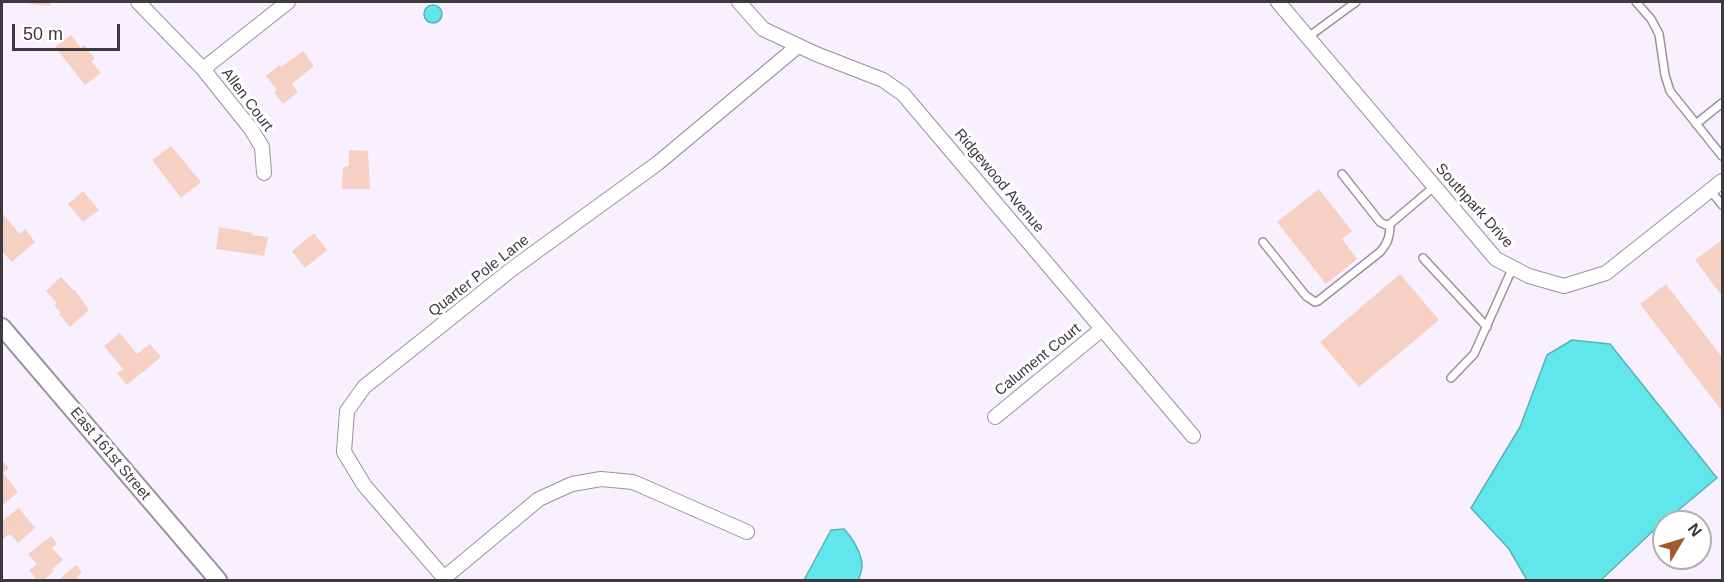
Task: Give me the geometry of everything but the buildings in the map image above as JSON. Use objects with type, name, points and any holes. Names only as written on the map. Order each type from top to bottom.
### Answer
[{"type":"street","name":"Allen Court","points":[[138,2],[203,69],[251,129],[262,147],[264,173]]},
{"type":"street","points":[[203,69],[288,2]]},
{"type":"street","name":"Ridgewood Avenue","points":[[739,2],[763,29],[798,46],[883,80],[903,94],[1193,436]]},
{"type":"street","name":"Southpark Drive","points":[[1278,2],[1496,259],[1529,276],[1564,286],[1606,273],[1722,181]]},
{"type":"street","name":"Quarter Pole Lane","points":[[445,579],[364,485],[344,452],[347,411],[364,387],[512,269],[658,163],[798,46]]},
{"type":"street","name":"East 161st Street","points":[[2,327],[218,580]]},
{"type":"street","name":"Calument Court","points":[[995,417],[1102,329]]},
{"type":"street","points":[[445,579],[539,499],[572,484],[601,479],[633,482],[747,532]]},
{"type":"lane","points":[[1308,37],[1356,2]]},
{"type":"lane","points":[[1636,2],[1651,19],[1659,34],[1665,75],[1670,91],[1722,156]]},
{"type":"lane","points":[[1696,124],[1722,103]]},
{"type":"lane","points":[[1342,174],[1380,222],[1386,225],[1434,186]]},
{"type":"lane","points":[[1711,191],[1722,205]]},
{"type":"lane","points":[[1263,242],[1306,296],[1315,302],[1380,252],[1390,236],[1390,224]]},
{"type":"lane","points":[[1423,258],[1487,327]]},
{"type":"lane","points":[[1450,378],[1474,354],[1513,267]]},
{"type":"water","points":[[433,5],[439,8],[442,14],[439,20],[433,23],[427,20],[424,14],[427,8]]},
{"type":"water","points":[[1572,340],[1610,344],[1717,478],[1678,510],[1652,510],[1652,532],[1601,580],[1527,580],[1509,549],[1471,508],[1520,427],[1547,355]]},
{"type":"water","points":[[844,529],[853,541],[862,561],[858,580],[804,580],[831,530]]}]
